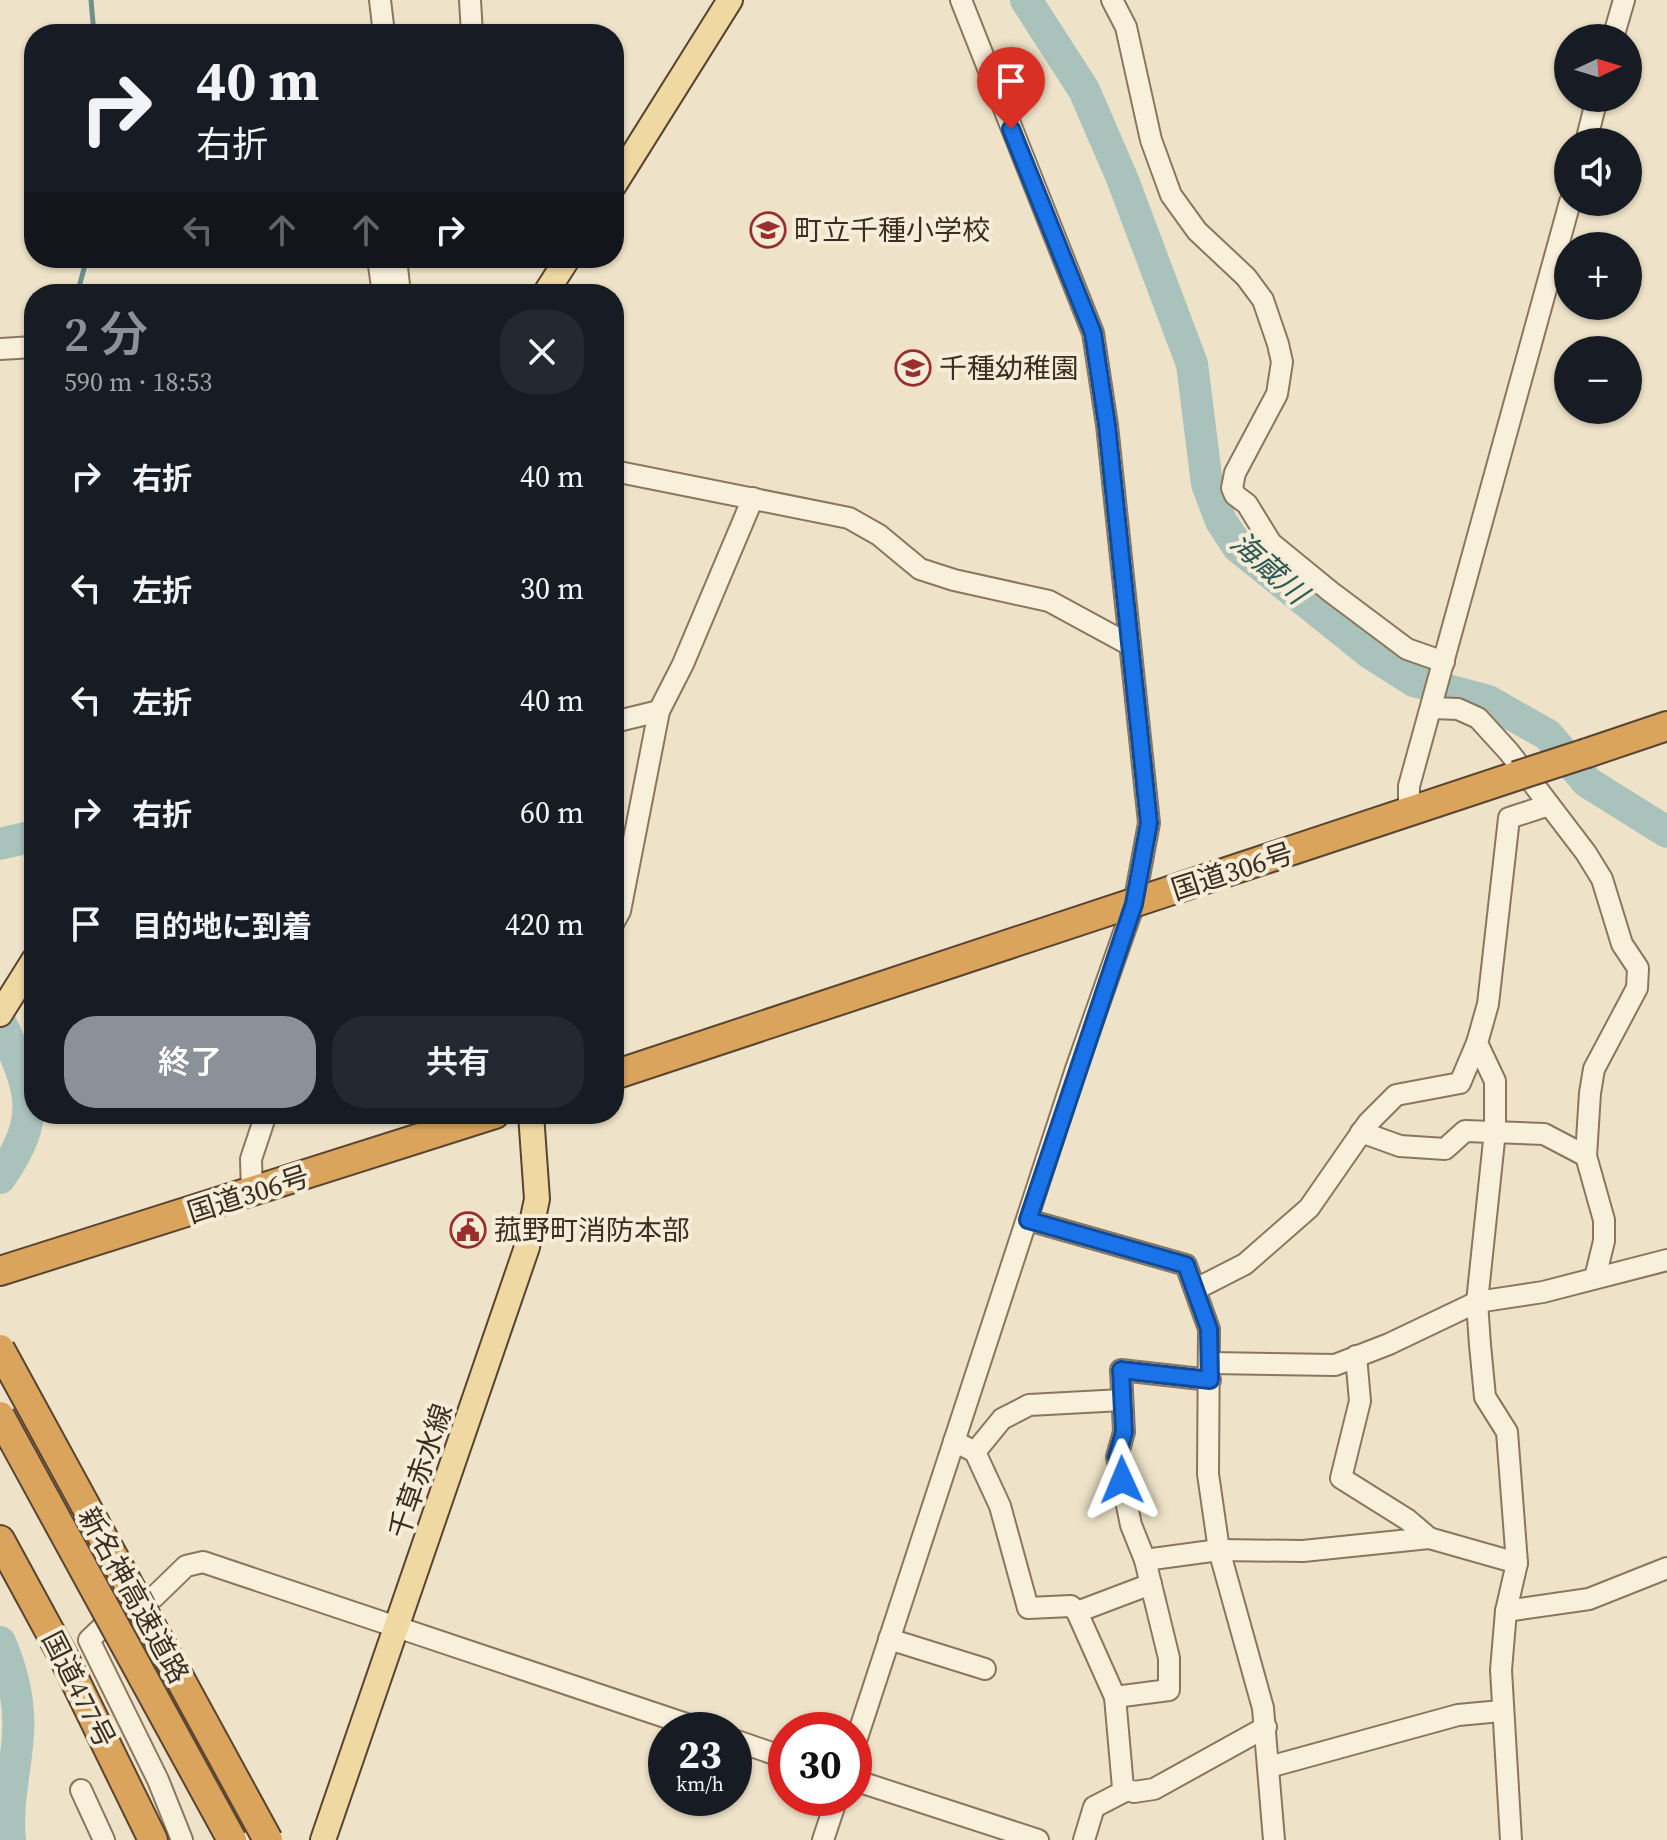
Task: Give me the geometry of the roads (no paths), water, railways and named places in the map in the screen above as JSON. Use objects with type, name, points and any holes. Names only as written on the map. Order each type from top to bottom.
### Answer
[{"type":"highway","name":"国道306号","points":[[624,1072],[1667,726]]},
{"type":"highway","name":"国道306号","points":[[0,1271],[252,1194],[465,1124]]},
{"type":"highway","name":"新名神高速道路","points":[[0,1349],[268,1840]]},
{"type":"highway","name":"新名神高速道路","points":[[0,1416],[232,1840]]},
{"type":"highway","name":"国道477号","points":[[0,1540],[62,1654],[153,1840]]},
{"type":"main road","points":[[624,169],[730,0]]},
{"type":"main road","points":[[4,1008],[24,976]]},
{"type":"main road","name":"千草赤水線","points":[[323,1840],[527,1247],[537,1199],[532,1124]]},
{"type":"street","points":[[380,0],[383,24]]},
{"type":"street","points":[[470,0],[471,24]]},
{"type":"street","points":[[865,1712],[1134,904],[1149,823],[1107,425],[1093,333],[961,0]]},
{"type":"street","points":[[1112,0],[1126,27],[1151,140],[1171,195],[1197,231],[1246,277],[1263,300],[1278,344],[1282,362],[1277,394],[1235,473],[1235,495],[1247,504],[1271,543],[1407,649],[1443,666]]},
{"type":"street","points":[[1617,24],[1624,0]]},
{"type":"street","points":[[1409,812],[1409,786],[1566,216]]},
{"type":"street","points":[[0,349],[24,348]]},
{"type":"street","points":[[624,473],[849,518],[879,535],[920,569],[954,580],[1049,601],[1130,645]]},
{"type":"street","points":[[624,890],[659,711],[683,664],[753,498]]},
{"type":"street","points":[[1433,705],[1458,709],[1478,718],[1509,752],[1586,853],[1602,879],[1622,944],[1638,968],[1640,977],[1594,1069],[1586,1123],[1586,1156],[1604,1220],[1604,1241],[1595,1278]]},
{"type":"street","points":[[624,720],[659,711]]},
{"type":"street","points":[[1196,1289],[1245,1264],[1309,1208],[1361,1132],[1396,1095],[1460,1083],[1477,1043],[1488,1004],[1509,818],[1549,805]]},
{"type":"street","points":[[1477,1043],[1495,1081],[1495,1131],[1477,1302],[1485,1397],[1507,1432],[1517,1563],[1506,1611],[1501,1670],[1501,1711],[1511,1840]]},
{"type":"street","points":[[252,1194],[251,1159],[263,1124]]},
{"type":"street","points":[[1361,1132],[1400,1146],[1445,1149],[1465,1131],[1544,1134],[1586,1156]]},
{"type":"street","points":[[1028,1220],[1186,1265],[1196,1289],[1209,1329],[1208,1474],[1219,1550],[1266,1727],[1274,1840]]},
{"type":"street","points":[[1115,1697],[1169,1690],[1169,1658],[1145,1560],[1131,1525],[1117,1457],[1124,1432],[1121,1370],[1211,1371],[1335,1365],[1477,1302],[1543,1292],[1667,1260]]},
{"type":"street","points":[[1356,1356],[1360,1401],[1341,1478],[1408,1520],[1429,1538]]},
{"type":"street","points":[[975,1452],[1002,1419],[1029,1405],[1122,1400]]},
{"type":"street","points":[[954,1441],[975,1452],[1000,1506],[1028,1608],[1071,1606],[1077,1612],[1115,1697],[1123,1788],[1134,1792],[1154,1789],[1266,1727]]},
{"type":"street","points":[[1145,1560],[1219,1550],[1303,1551],[1429,1538],[1517,1563]]},
{"type":"street","points":[[182,1840],[158,1780],[89,1640],[114,1616],[154,1597],[186,1566],[203,1562],[651,1712]]},
{"type":"street","points":[[1506,1611],[1589,1599],[1667,1568]]},
{"type":"street","points":[[1077,1612],[1151,1584]]},
{"type":"street","points":[[889,1639],[985,1669]]},
{"type":"street","points":[[1269,1767],[1458,1715],[1501,1711]]},
{"type":"street","points":[[872,1786],[1038,1840]]},
{"type":"street","points":[[81,1790],[104,1840]]},
{"type":"street","points":[[1084,1840],[1094,1807],[1127,1790]]},
{"type":"street","points":[[823,1840],[831,1816]]},
{"type":"waterway","points":[[91,0],[93,24]]},
{"type":"waterway","name":"海蔵川","points":[[1026,0],[1084,90],[1122,178],[1192,364],[1207,484],[1221,521],[1238,547],[1370,653],[1414,681],[1488,701],[1548,735],[1587,782],[1667,832]]},
{"type":"waterway","points":[[80,284],[84,268]]},
{"type":"waterway","points":[[0,844],[24,838]]},
{"type":"waterway","points":[[0,1021],[24,1080]]},
{"type":"waterway","points":[[0,1178],[14,1156],[26,1124]]},
{"type":"waterway","points":[[0,1642],[18,1710],[9,1813],[10,1840]]},
{"type":"place","name":"町立千種小学校","points":[[768,230]]},
{"type":"place","name":"千種幼稚園","points":[[913,368]]},
{"type":"place","name":"菰野町消防本部","points":[[468,1230]]}]
